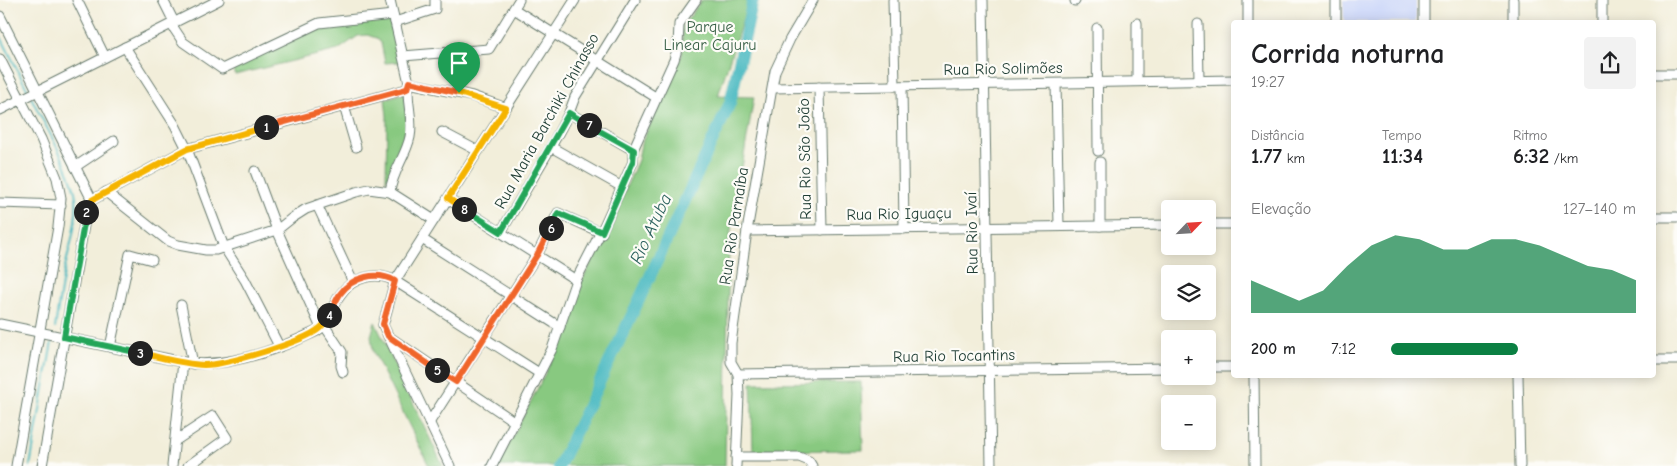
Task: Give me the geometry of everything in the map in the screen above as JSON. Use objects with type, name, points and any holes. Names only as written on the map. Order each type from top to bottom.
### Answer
[{"type":"street","points":[[76,0],[105,57]]},
{"type":"street","points":[[163,0],[183,42],[222,69],[318,23],[394,19],[435,10],[435,0]]},
{"type":"street","points":[[0,110],[219,0]]},
{"type":"street","points":[[390,0],[403,56],[412,120],[410,137],[393,178],[390,192]]},
{"type":"street","points":[[403,56],[489,49],[520,0]]},
{"type":"street","points":[[450,466],[383,324],[395,281],[575,0]]},
{"type":"street","name":"Rua Maria Barchiki Chinasso","points":[[501,232],[551,147],[569,113],[575,97],[635,0]]},
{"type":"street","points":[[492,466],[552,349],[576,280],[602,232],[622,187],[633,162],[634,150],[676,53],[679,24],[696,0]]},
{"type":"street","name":"Rua Rio Parnaíba","points":[[736,462],[739,394],[738,374],[731,362],[731,343],[748,230],[775,71],[790,39],[813,0]]},
{"type":"street","points":[[893,0],[904,229]]},
{"type":"street","name":"Rua Rio Ivaí","points":[[983,0],[991,466]]},
{"type":"street","points":[[1248,0],[1248,20]]},
{"type":"street","points":[[1336,0],[1336,20]]},
{"type":"street","points":[[1424,0],[1424,20]]},
{"type":"street","points":[[1513,0],[1514,20]]},
{"type":"street","points":[[1602,0],[1602,20]]},
{"type":"street","points":[[514,9],[657,98]]},
{"type":"street","points":[[0,16],[92,200]]},
{"type":"street","points":[[1137,23],[1137,81]]},
{"type":"street","points":[[1198,24],[1198,81]]},
{"type":"street","points":[[1097,28],[1098,151]]},
{"type":"street","points":[[125,47],[164,106],[187,149],[224,247],[245,280],[279,346]]},
{"type":"street","points":[[0,59],[53,166],[60,188],[61,206],[16,466]]},
{"type":"street","points":[[1656,74],[1677,74]]},
{"type":"street","name":"Rua Rio Solimões","points":[[773,88],[1231,80]]},
{"type":"street","points":[[1056,84],[1059,226]]},
{"type":"street","points":[[42,466],[86,214],[92,200],[187,149],[344,106],[408,86],[472,96],[506,108]]},
{"type":"street","name":"Rua Rio São João","points":[[819,87],[822,230]]},
{"type":"street","points":[[344,106],[356,147]]},
{"type":"street","points":[[569,113],[634,150]]},
{"type":"street","points":[[442,132],[478,151]]},
{"type":"street","points":[[75,167],[114,142]]},
{"type":"street","points":[[551,147],[622,187]]},
{"type":"street","points":[[1100,162],[1100,226]]},
{"type":"street","points":[[255,171],[277,230],[322,326],[342,352],[341,366],[343,372]]},
{"type":"street","points":[[106,192],[163,238],[172,243],[206,250],[224,247],[277,230],[292,218],[317,205],[363,190],[376,189],[390,192],[434,220]]},
{"type":"street","points":[[448,198],[576,280]]},
{"type":"street","points":[[0,203],[61,206]]},
{"type":"street","points":[[317,205],[353,282]]},
{"type":"street","points":[[429,423],[537,255],[558,213],[602,232]]},
{"type":"street","points":[[1656,217],[1677,217]]},
{"type":"street","points":[[1216,224],[1231,224]]},
{"type":"street","name":"Rua Rio Iguaçu","points":[[748,230],[1161,225]]},
{"type":"street","points":[[422,239],[560,327]]},
{"type":"street","points":[[110,347],[130,254],[152,260]]},
{"type":"street","points":[[0,324],[193,364],[227,362],[279,346],[311,333],[322,326],[340,294],[353,282],[375,276],[395,281],[539,373]]},
{"type":"street","points":[[181,305],[193,364]]},
{"type":"street","points":[[388,336],[514,422]]},
{"type":"street","points":[[1656,360],[1677,360]]},
{"type":"street","points":[[172,466],[183,362]]},
{"type":"street","points":[[1216,367],[1231,367]]},
{"type":"street","name":"Rua Rio Tocantins","points":[[738,374],[1161,368]]},
{"type":"street","points":[[1254,378],[1255,466]]},
{"type":"street","points":[[1518,378],[1520,466]]},
{"type":"street","points":[[175,441],[213,416],[227,438],[188,466]]},
{"type":"street","points":[[736,462],[799,457],[809,461],[812,466]]},
{"type":"shaded area","points":[[1343,0],[1416,0],[1416,20],[1344,20]]},
{"type":"green space","name":"Parque Linear Cajuru","points":[[702,0],[749,0],[718,96],[754,97],[729,243],[725,466],[498,466],[559,346],[581,283],[609,227],[638,160],[641,144],[682,55],[683,26]]},
{"type":"green space","points":[[389,20],[401,62],[385,63],[381,43],[376,38],[367,35],[358,36],[338,50],[235,75],[232,68],[316,28]]},
{"type":"green space","points":[[404,93],[406,130],[401,149],[386,181],[387,116],[385,99]]},
{"type":"green space","points":[[375,322],[443,466],[429,466],[373,351],[371,336]]},
{"type":"green space","points":[[861,382],[863,450],[753,451],[751,383]]},
{"type":"waterway","name":"Rio Atuba","points":[[559,466],[639,300],[730,103],[753,0]]},
{"type":"waterway","points":[[0,35],[29,93]]},
{"type":"waterway","points":[[31,97],[66,168],[76,200],[74,230],[55,328]]},
{"type":"waterway","points":[[30,466],[52,342]]},
{"type":"route","points":[[409,82],[459,93],[506,108],[448,198],[501,232],[569,113],[634,150],[634,155],[633,162],[602,232],[558,213],[537,255],[456,382],[388,336],[383,324],[395,281],[382,276],[359,279],[344,289],[326,321],[317,331],[262,352],[227,362],[204,365],[193,364],[64,337],[87,208],[92,200],[187,149],[407,89],[409,82]]}]
